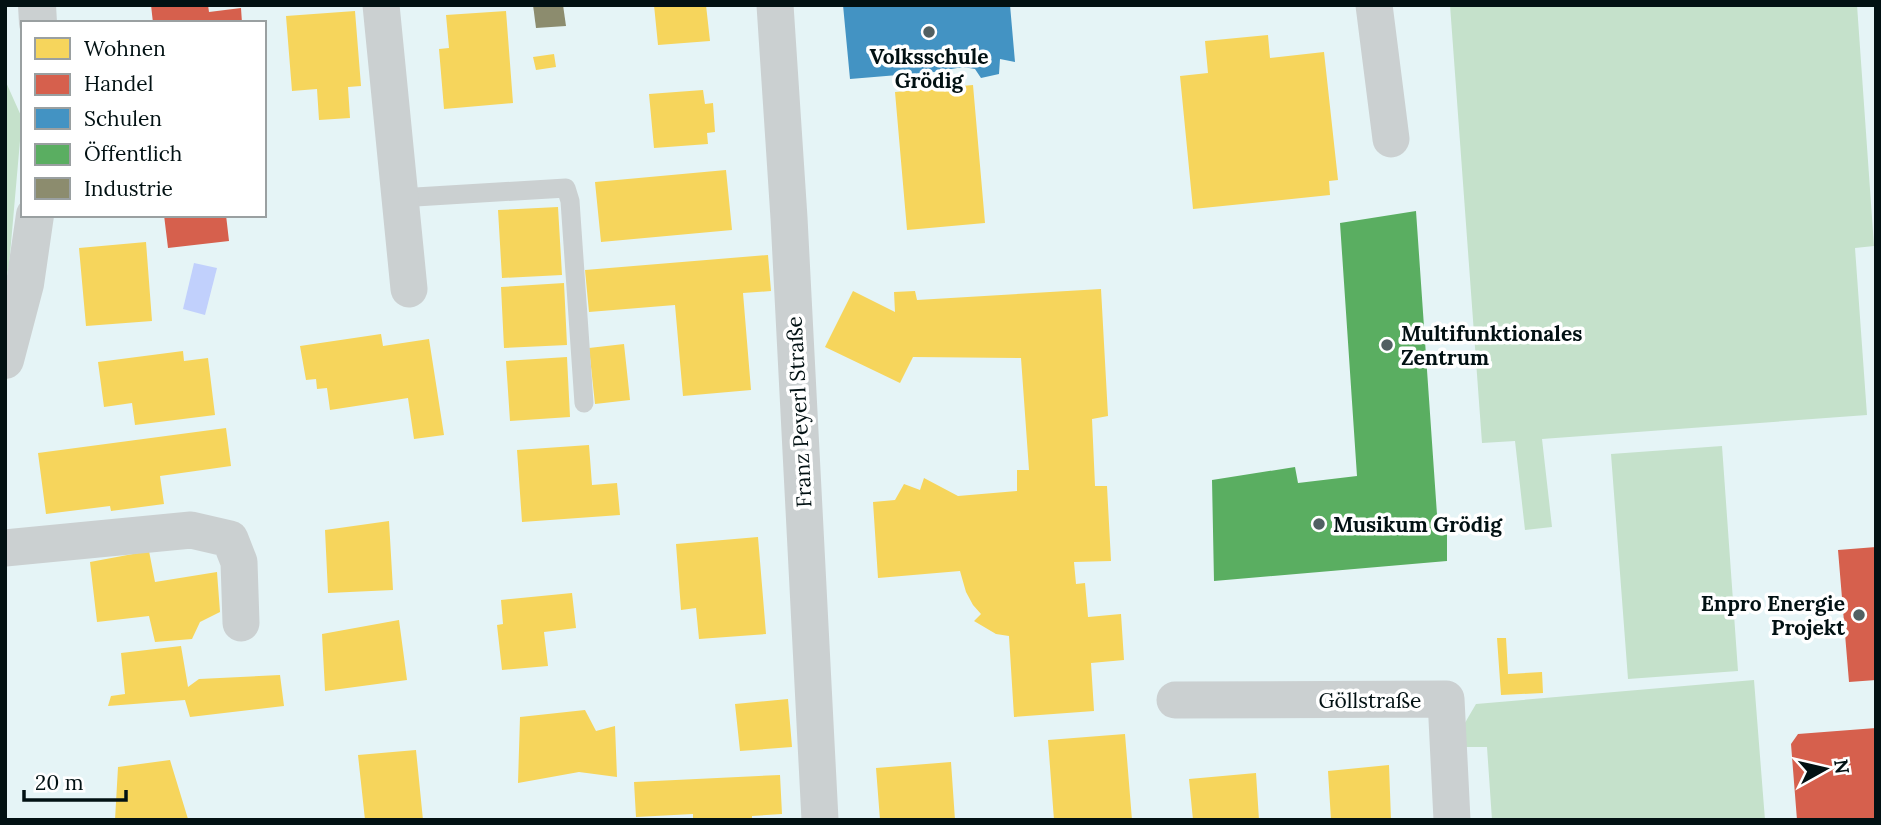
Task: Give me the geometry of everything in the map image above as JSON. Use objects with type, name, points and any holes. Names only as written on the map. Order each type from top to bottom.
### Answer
[{"type":"main road","points":[[5,360],[25,284],[35,217]]},
{"type":"street","points":[[381,5],[409,289]]},
{"type":"street","name":"Franz Peyerl Straße","points":[[775,5],[789,218],[820,820]]},
{"type":"street","points":[[1374,5],[1391,139]]},
{"type":"street","points":[[5,548],[191,530],[230,539],[239,562],[241,623]]},
{"type":"street","name":"Göllstraße","points":[[1175,700],[1446,699],[1452,820]]},
{"type":"lane","points":[[399,198],[566,188],[570,201],[584,403]]},
{"type":"green space","points":[[1450,5],[1857,5],[1874,246],[1855,248],[1867,415],[1542,439],[1552,527],[1525,530],[1515,441],[1482,443]]},
{"type":"green space","points":[[5,80],[21,116],[21,129],[9,266],[5,283]]},
{"type":"green space","points":[[1722,446],[1738,671],[1628,679],[1611,454]]},
{"type":"green space","points":[[1754,680],[1765,820],[1492,820],[1487,747],[1460,747],[1459,733],[1476,704]]},
{"type":"water","points":[[194,263],[217,268],[205,315],[183,309]]},
{"type":"building: Wohnen","points":[[654,5],[706,5],[710,41],[658,45]]},
{"type":"building: Wohnen","points":[[355,11],[361,86],[348,87],[350,118],[319,120],[317,89],[292,91],[286,16]]},
{"type":"building: Wohnen","points":[[506,11],[513,103],[444,109],[439,49],[449,48],[446,15]]},
{"type":"building: Wohnen","points":[[1268,35],[1270,58],[1324,52],[1338,180],[1329,181],[1330,195],[1193,209],[1180,76],[1208,73],[1205,41]]},
{"type":"building: Wohnen","points":[[554,54],[556,67],[536,70],[533,57]]},
{"type":"building: Wohnen","points":[[973,85],[985,223],[907,230],[895,92]]},
{"type":"building: Wohnen","points":[[703,90],[705,104],[713,103],[715,132],[707,133],[708,144],[654,148],[649,94]]},
{"type":"building: Wohnen","points":[[726,170],[732,230],[601,242],[595,182]]},
{"type":"building: Wohnen","points":[[558,207],[562,275],[502,278],[498,210]]},
{"type":"building: Wohnen","points":[[146,242],[152,321],[86,326],[79,248]]},
{"type":"building: Wohnen","points":[[768,255],[771,291],[743,293],[751,390],[683,396],[675,305],[589,312],[585,270]]},
{"type":"building: Wohnen","points":[[564,283],[567,345],[504,348],[501,287]]},
{"type":"building: Wohnen","points":[[1101,289],[1108,416],[1092,419],[1095,486],[1107,486],[1111,561],[1074,562],[1076,584],[1085,583],[1088,617],[1121,614],[1124,660],[1091,663],[1094,711],[1014,717],[1009,636],[996,634],[974,621],[981,614],[966,592],[960,571],[878,578],[873,502],[895,500],[904,484],[920,490],[924,478],[958,496],[1017,491],[1017,470],[1029,470],[1021,358],[913,357],[900,383],[825,347],[853,291],[895,312],[894,292],[915,291],[917,300]]},
{"type":"building: Wohnen","points":[[381,334],[383,346],[429,339],[444,435],[414,439],[408,398],[330,410],[327,388],[317,389],[316,379],[306,380],[300,346]]},
{"type":"building: Wohnen","points":[[624,344],[630,400],[595,404],[589,348]]},
{"type":"building: Wohnen","points":[[183,351],[184,361],[208,358],[215,415],[135,425],[132,403],[104,407],[98,362]]},
{"type":"building: Wohnen","points":[[567,357],[570,417],[510,421],[506,361]]},
{"type":"building: Wohnen","points":[[226,428],[231,466],[160,476],[164,504],[111,511],[110,506],[46,514],[38,453]]},
{"type":"building: Wohnen","points":[[589,445],[592,485],[617,483],[620,515],[522,522],[517,450]]},
{"type":"building: Wohnen","points":[[389,521],[393,590],[328,593],[325,530]]},
{"type":"building: Wohnen","points":[[758,537],[766,634],[699,639],[696,608],[681,610],[676,544]]},
{"type":"building: Wohnen","points":[[149,551],[155,582],[217,572],[220,612],[200,622],[192,639],[155,642],[149,616],[97,622],[90,562]]},
{"type":"building: Wohnen","points":[[572,593],[576,628],[544,632],[548,666],[502,670],[497,625],[503,624],[501,600]]},
{"type":"building: Wohnen","points":[[399,620],[407,680],[325,691],[322,634]]},
{"type":"building: Wohnen","points":[[1497,638],[1506,638],[1508,674],[1542,672],[1543,693],[1501,695]]},
{"type":"building: Wohnen","points":[[181,646],[188,687],[199,679],[280,675],[284,706],[190,717],[185,700],[108,706],[111,696],[125,694],[121,653]]},
{"type":"building: Wohnen","points":[[788,699],[792,747],[740,751],[735,704]]},
{"type":"building: Wohnen","points":[[585,710],[596,731],[615,726],[617,777],[579,772],[518,783],[520,717]]},
{"type":"building: Wohnen","points":[[1125,734],[1132,820],[1054,820],[1048,740]]},
{"type":"building: Wohnen","points":[[416,750],[423,820],[365,820],[358,755]]},
{"type":"building: Wohnen","points":[[170,760],[188,819],[115,820],[118,767]]},
{"type":"building: Wohnen","points":[[951,762],[955,820],[880,820],[876,768]]},
{"type":"building: Wohnen","points":[[1389,765],[1391,820],[1331,820],[1328,771]]},
{"type":"building: Wohnen","points":[[1256,773],[1259,820],[1193,820],[1189,779]]},
{"type":"building: Wohnen","points":[[780,775],[782,814],[752,816],[752,820],[693,820],[693,814],[636,817],[634,782]]},
{"type":"building: Handel","points":[[151,5],[208,5],[209,12],[241,8],[242,21],[153,21]]},
{"type":"building: Handel","points":[[164,217],[226,217],[229,241],[168,248]]},
{"type":"building: Handel","name":"Enpro Energie Projekt","points":[[1876,547],[1876,680],[1849,682],[1838,550]]},
{"type":"building: Handel","points":[[1876,728],[1876,820],[1797,820],[1791,744],[1798,734]]},
{"type":"building: Schulen","name":"Volksschule Grödig","points":[[843,5],[1010,5],[1015,62],[1000,59],[999,74],[981,78],[975,69],[963,67],[850,79]]},
{"type":"building: Öffentlich","name":"Multifunktionales Zentrum","points":[[1416,211],[1438,529],[1447,528],[1447,561],[1214,581],[1212,480],[1295,467],[1298,483],[1357,476],[1340,223]]},
{"type":"building: Industrie","points":[[533,5],[563,5],[566,26],[536,28]]},
{"type":"place","name":"Volksschule Grödig","points":[[929,32]]},
{"type":"place","name":"Multifunktionales Zentrum","points":[[1387,345]]},
{"type":"place","name":"Musikum Grödig","points":[[1319,524]]},
{"type":"place","name":"Enpro Energie Projekt","points":[[1859,615]]}]
